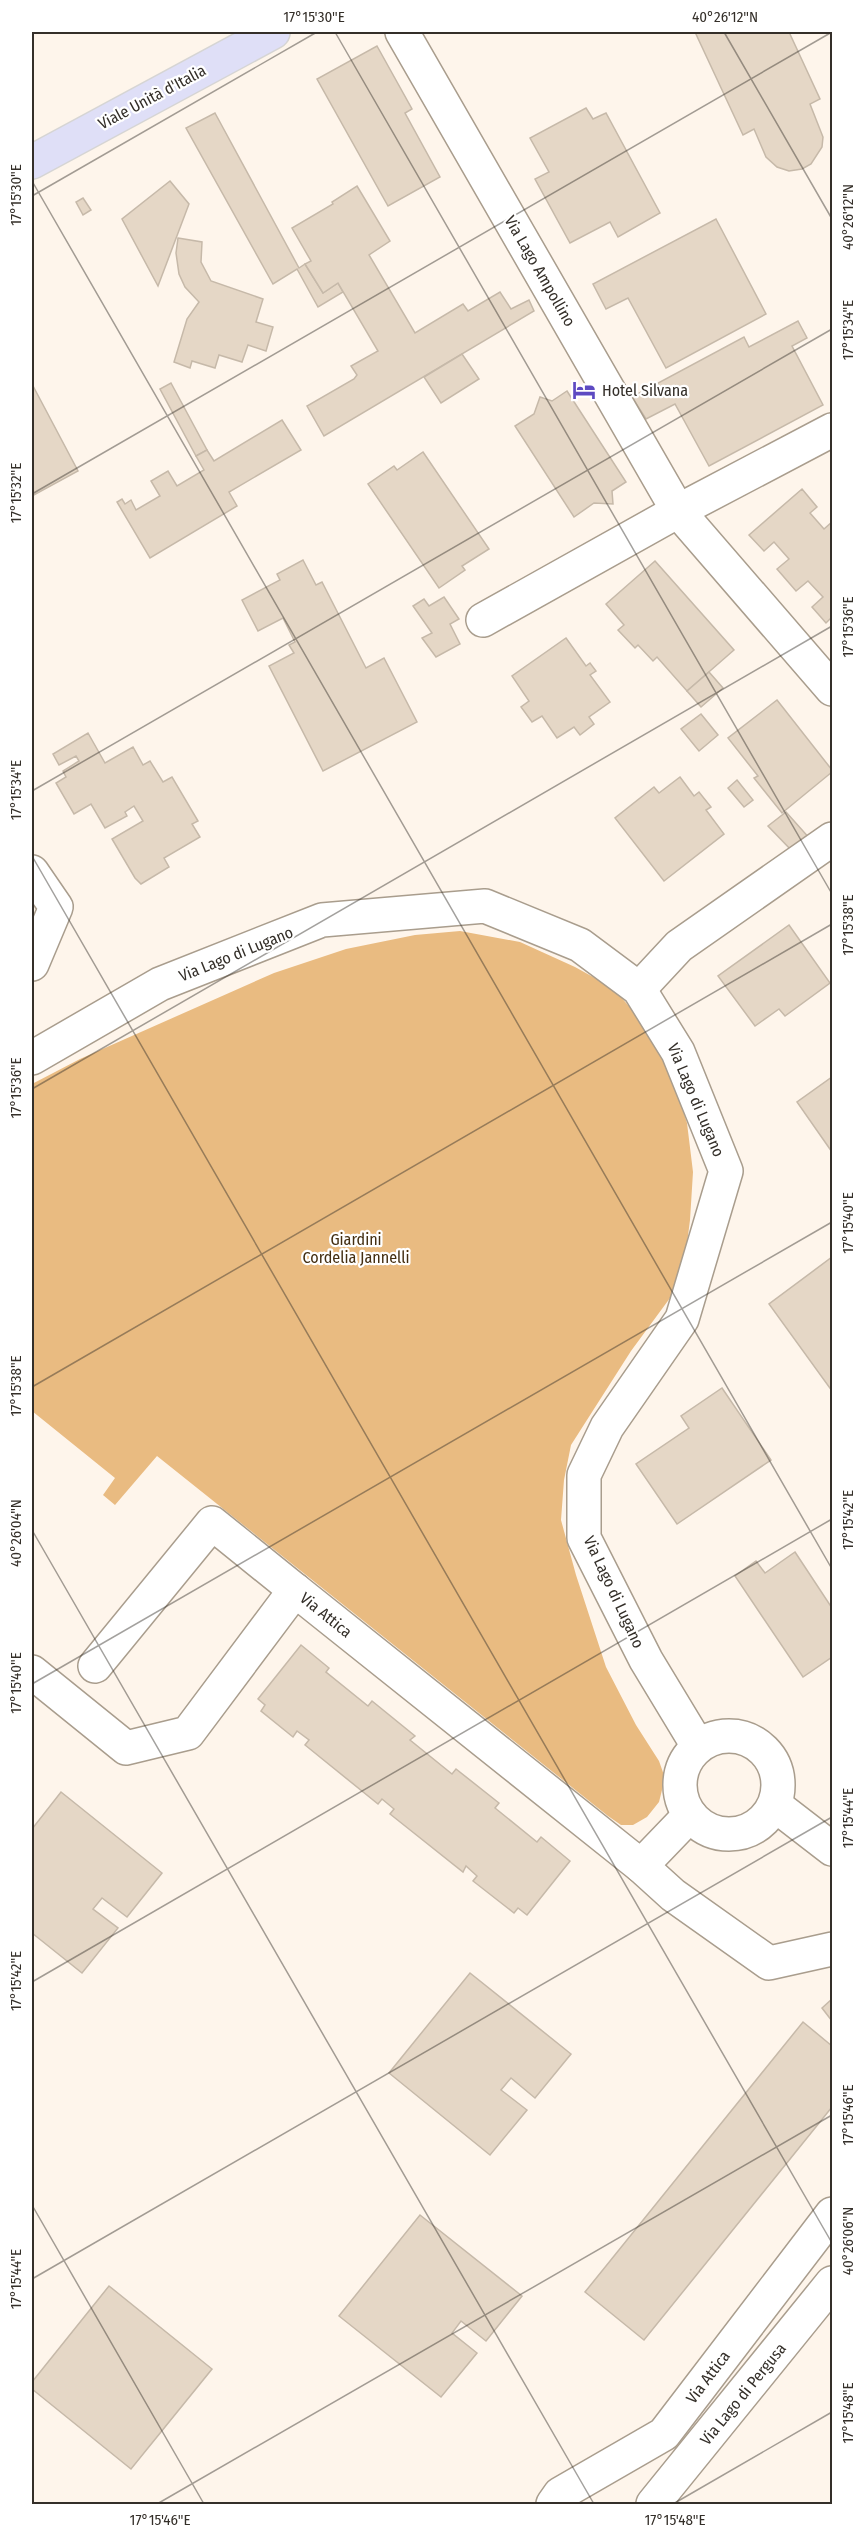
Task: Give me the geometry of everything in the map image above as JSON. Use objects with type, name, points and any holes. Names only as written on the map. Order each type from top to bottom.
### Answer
[{"type":"main road","name":"Viale Unità d'Italia","points":[[32,162],[273,32]]},
{"type":"street","name":"Via Lago Ampollino","points":[[402,32],[678,511],[832,689]]},
{"type":"street","points":[[483,620],[678,511],[832,430]]},
{"type":"street","points":[[639,989],[679,946],[832,839]]},
{"type":"street","points":[[32,872],[56,907],[32,964]]},
{"type":"street","name":"Via Lago di Lugano","points":[[32,1058],[160,984],[322,920],[485,906],[580,945],[639,989],[678,1052],[726,1171],[682,1319],[607,1427],[584,1475],[584,1538],[646,1660],[698,1746]]},
{"type":"street","points":[[95,1666],[212,1523],[295,1590]]},
{"type":"street","name":"Via Attica","points":[[32,1672],[126,1748],[188,1732],[295,1590],[641,1866],[673,1895],[769,1963],[832,1949]]},
{"type":"street","points":[[728,1735],[745,1737],[759,1745],[771,1757],[777,1773],[779,1789],[775,1805],[766,1819],[752,1829],[736,1834],[718,1833],[703,1827],[690,1815],[683,1802],[681,1779],[688,1758],[698,1746],[712,1738],[728,1735]]},
{"type":"street","points":[[775,1805],[832,1849]]},
{"type":"street","points":[[641,1866],[690,1815]]},
{"type":"street","name":"Via Attica","points":[[561,2501],[664,2434],[832,2214]]},
{"type":"street","name":"Via Lago di Pergusa","points":[[653,2505],[832,2284]]},
{"type":"green space","name":"Giardini Cordelia Jannelli","points":[[460,931],[520,942],[575,967],[613,988],[642,1021],[670,1071],[687,1123],[693,1172],[685,1259],[670,1298],[631,1351],[571,1445],[564,1480],[561,1520],[606,1667],[636,1725],[659,1761],[665,1778],[659,1802],[647,1817],[633,1825],[621,1825],[608,1816],[157,1456],[115,1505],[103,1495],[115,1478],[32,1411],[32,1084],[80,1059],[274,973],[346,949],[415,935]]},
{"type":"building","points":[[695,32],[789,32],[820,99],[810,104],[823,137],[822,147],[811,164],[802,169],[789,171],[777,167],[766,157],[754,129],[743,135]]},
{"type":"building","points":[[377,46],[412,109],[405,113],[440,177],[388,206],[317,79]]},
{"type":"building","points":[[586,108],[593,119],[606,113],[660,213],[618,237],[610,222],[570,243],[535,179],[549,172],[530,138]]},
{"type":"building","points":[[215,113],[299,268],[305,264],[323,293],[338,283],[343,292],[318,307],[297,269],[273,284],[186,128]]},
{"type":"building","points":[[170,181],[189,204],[158,286],[122,219]]},
{"type":"building","points":[[357,186],[390,241],[369,255],[415,333],[463,304],[468,311],[500,292],[511,309],[529,300],[534,311],[324,436],[307,406],[354,379],[357,375],[351,366],[378,351],[338,283],[323,293],[305,264],[311,261],[292,228],[333,204],[332,202]]},
{"type":"building","points":[[83,198],[91,210],[83,215],[76,202]]},
{"type":"building","points":[[716,219],[766,314],[666,368],[628,298],[606,309],[593,284]]},
{"type":"building","points":[[178,238],[202,242],[201,262],[211,281],[263,299],[256,322],[273,327],[266,351],[248,345],[242,362],[219,355],[215,368],[192,361],[190,368],[174,362],[187,319],[199,302],[185,287],[179,274],[176,253]]},
{"type":"building","points":[[798,321],[807,338],[792,346],[823,405],[709,466],[675,404],[646,419],[632,397],[744,337],[749,347]]},
{"type":"building","points":[[462,354],[479,379],[441,403],[424,377]]},
{"type":"building","points":[[171,383],[207,450],[196,456],[160,389]]},
{"type":"building","points":[[32,384],[78,471],[32,496]]},
{"type":"building","points":[[567,391],[626,482],[612,491],[613,504],[594,503],[574,517],[515,426],[534,414],[540,397],[552,401]]},
{"type":"building","points":[[282,420],[301,450],[229,492],[237,506],[150,558],[117,502],[122,499],[125,504],[131,500],[136,510],[160,496],[151,481],[168,471],[177,486],[204,470],[196,456],[207,450],[214,461]]},
{"type":"building","points":[[423,452],[489,549],[462,566],[465,570],[439,588],[368,484],[394,466],[397,470]]},
{"type":"building","points":[[802,489],[817,507],[810,513],[824,529],[832,522],[832,617],[826,623],[812,607],[823,597],[808,581],[796,591],[777,569],[789,559],[774,542],[764,551],[749,535]]},
{"type":"building","points":[[303,560],[316,585],[322,582],[366,668],[384,658],[417,722],[323,771],[269,666],[294,653],[289,645],[295,642],[283,618],[258,631],[242,600],[280,580],[277,574]]},
{"type":"building","points":[[655,561],[734,650],[687,691],[657,657],[653,661],[638,645],[635,648],[618,630],[624,625],[606,604]]},
{"type":"building","points":[[444,597],[459,619],[450,624],[460,644],[436,657],[422,638],[432,633],[413,606],[424,599],[429,606]]},
{"type":"building","points":[[566,638],[586,666],[590,663],[596,671],[590,675],[610,702],[589,717],[594,724],[580,735],[574,727],[557,738],[542,716],[532,722],[521,707],[529,701],[512,676]]},
{"type":"building","points":[[709,672],[723,688],[701,707],[687,691]]},
{"type":"building","points":[[777,700],[832,770],[782,813],[754,778],[758,776],[728,738]]},
{"type":"building","points":[[701,714],[718,735],[699,751],[681,729]]},
{"type":"building","points":[[88,733],[105,763],[133,747],[143,765],[150,761],[163,782],[172,777],[198,821],[192,824],[200,837],[164,858],[169,867],[141,884],[112,839],[143,821],[134,806],[125,812],[127,816],[105,828],[91,804],[74,814],[56,783],[66,777],[63,771],[79,761],[76,756],[59,765],[53,754]]},
{"type":"building","points":[[680,777],[694,796],[699,792],[711,807],[706,810],[724,834],[664,881],[615,818],[654,787],[659,793]]},
{"type":"building","points":[[737,780],[753,800],[744,807],[728,788]]},
{"type":"building","points":[[786,812],[812,841],[794,853],[768,826]]},
{"type":"building","points":[[789,925],[830,983],[785,1016],[779,1009],[755,1026],[718,976]]},
{"type":"building","points":[[832,1077],[832,1152],[797,1102]]},
{"type":"building","points":[[832,1257],[832,1391],[769,1304]]},
{"type":"building","points":[[722,1388],[771,1460],[677,1524],[636,1464],[689,1428],[681,1416]]},
{"type":"building","points":[[795,1552],[832,1608],[832,1657],[803,1677],[735,1576],[756,1561],[765,1573]]},
{"type":"building","points":[[301,1645],[329,1668],[326,1672],[368,1706],[372,1701],[415,1736],[410,1740],[452,1774],[456,1769],[499,1803],[495,1808],[537,1842],[541,1837],[570,1861],[527,1915],[518,1908],[514,1913],[473,1881],[477,1876],[466,1866],[463,1872],[390,1814],[394,1809],[382,1799],[378,1804],[305,1745],[309,1740],[297,1731],[293,1737],[261,1711],[265,1705],[258,1699]]},
{"type":"building","points":[[61,1792],[162,1873],[127,1917],[102,1898],[93,1909],[118,1928],[82,1973],[32,1933],[32,1829]]},
{"type":"building","points":[[470,1973],[571,2054],[535,2098],[511,2078],[501,2090],[527,2110],[490,2155],[389,2073]]},
{"type":"building","points":[[832,1999],[832,2021],[822,2008]]},
{"type":"building","points":[[803,2022],[832,2046],[832,2107],[644,2340],[585,2292]]},
{"type":"building","points":[[420,2215],[522,2296],[486,2341],[461,2321],[452,2333],[477,2353],[441,2397],[339,2316]]},
{"type":"building","points":[[109,2286],[212,2369],[131,2469],[32,2389],[32,2382]]},
{"type":"place","name":"Hotel Silvana","points":[[584,390]]}]
